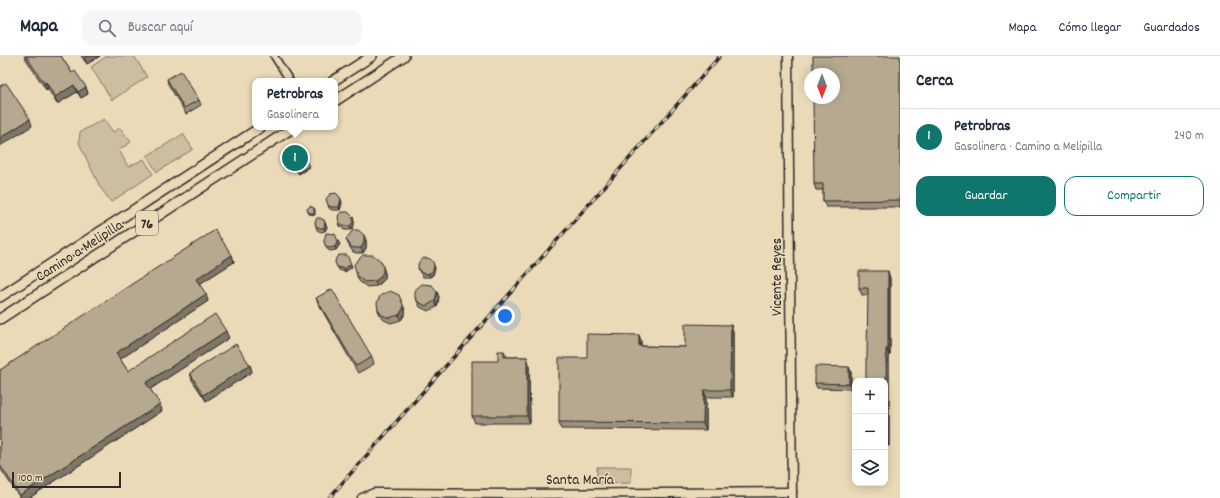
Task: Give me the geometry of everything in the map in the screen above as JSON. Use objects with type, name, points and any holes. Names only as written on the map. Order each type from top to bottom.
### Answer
[{"type":"main road","points":[[338,78],[372,56]]},
{"type":"main road","points":[[338,99],[404,56]]},
{"type":"main road","name":"Camino a Melipilla","points":[[0,297],[256,130]]},
{"type":"main road","name":"Camino a Melipilla","points":[[0,319],[289,130]]},
{"type":"main road","points":[[109,226],[118,242]]},
{"type":"street","points":[[274,56],[288,78]]},
{"type":"street","name":"Vicente Reyes","points":[[788,56],[792,495]]},
{"type":"street","name":"Santa María","points":[[366,496],[792,495]]},
{"type":"shaded area","points":[[107,56],[134,56],[147,77],[112,100],[91,67]]},
{"type":"shaded area","points":[[104,119],[113,132],[120,128],[131,142],[119,150],[128,167],[144,159],[153,174],[111,202],[100,187],[79,143],[80,132]]},
{"type":"shaded area","points":[[183,134],[193,149],[157,172],[147,156]]},
{"type":"shaded area","points":[[597,467],[631,467],[631,483],[597,484]]},
{"type":"building","points":[[26,56],[61,56],[72,73],[75,71],[86,87],[78,92],[74,85],[55,97],[46,82],[44,83]]},
{"type":"building","points":[[813,56],[900,56],[900,200],[823,201],[823,184],[814,184],[813,104],[840,104],[840,68],[813,68]]},
{"type":"building","points":[[181,71],[199,100],[184,108],[167,79]]},
{"type":"building","points":[[6,83],[30,119],[0,138],[0,86]]},
{"type":"building","points":[[295,145],[309,166],[298,173],[284,152]]},
{"type":"building","points":[[336,193],[341,199],[339,207],[331,207],[328,205],[326,199],[330,194]]},
{"type":"building","points":[[310,206],[314,208],[314,214],[308,212],[307,209]]},
{"type":"building","points":[[341,212],[348,212],[353,217],[353,222],[350,226],[343,226],[339,223],[338,216]]},
{"type":"building","points":[[317,218],[324,220],[324,228],[316,226],[315,222]]},
{"type":"building","points":[[215,230],[232,255],[196,279],[206,294],[116,353],[128,371],[215,314],[226,331],[146,383],[160,404],[20,495],[0,465],[0,370]]},
{"type":"building","points":[[353,230],[358,230],[364,235],[364,243],[361,248],[351,247],[346,239]]},
{"type":"building","points":[[326,233],[335,234],[338,241],[335,247],[329,248],[325,245],[324,241]]},
{"type":"building","points":[[339,255],[347,255],[351,264],[344,269],[337,267],[335,262]]},
{"type":"building","points":[[363,255],[373,255],[381,261],[383,272],[375,281],[365,282],[357,276],[354,264]]},
{"type":"building","points":[[426,258],[433,263],[434,266],[429,273],[426,274],[419,269],[418,266],[423,259]]},
{"type":"building","points":[[859,271],[888,271],[888,349],[886,349],[886,378],[866,378],[868,288],[859,288]]},
{"type":"building","points":[[422,284],[432,285],[437,292],[435,301],[426,306],[418,302],[415,297],[415,290]]},
{"type":"building","points":[[332,289],[372,357],[356,366],[316,298]]},
{"type":"building","points":[[390,291],[399,295],[403,309],[399,315],[389,318],[382,315],[378,310],[377,303],[380,296]]},
{"type":"building","points":[[685,324],[731,325],[730,390],[704,390],[703,423],[559,422],[559,358],[587,358],[587,334],[639,335],[639,346],[685,347]]},
{"type":"building","points":[[236,344],[250,365],[203,395],[190,373]]},
{"type":"building","points":[[498,351],[504,351],[504,357],[527,357],[527,416],[472,416],[472,361],[498,361]]},
{"type":"building","points":[[815,366],[849,367],[849,384],[815,383]]},
{"type":"railway","points":[[329,498],[720,56]]},
{"type":"place","name":"Petrobras","points":[[295,158]]}]
